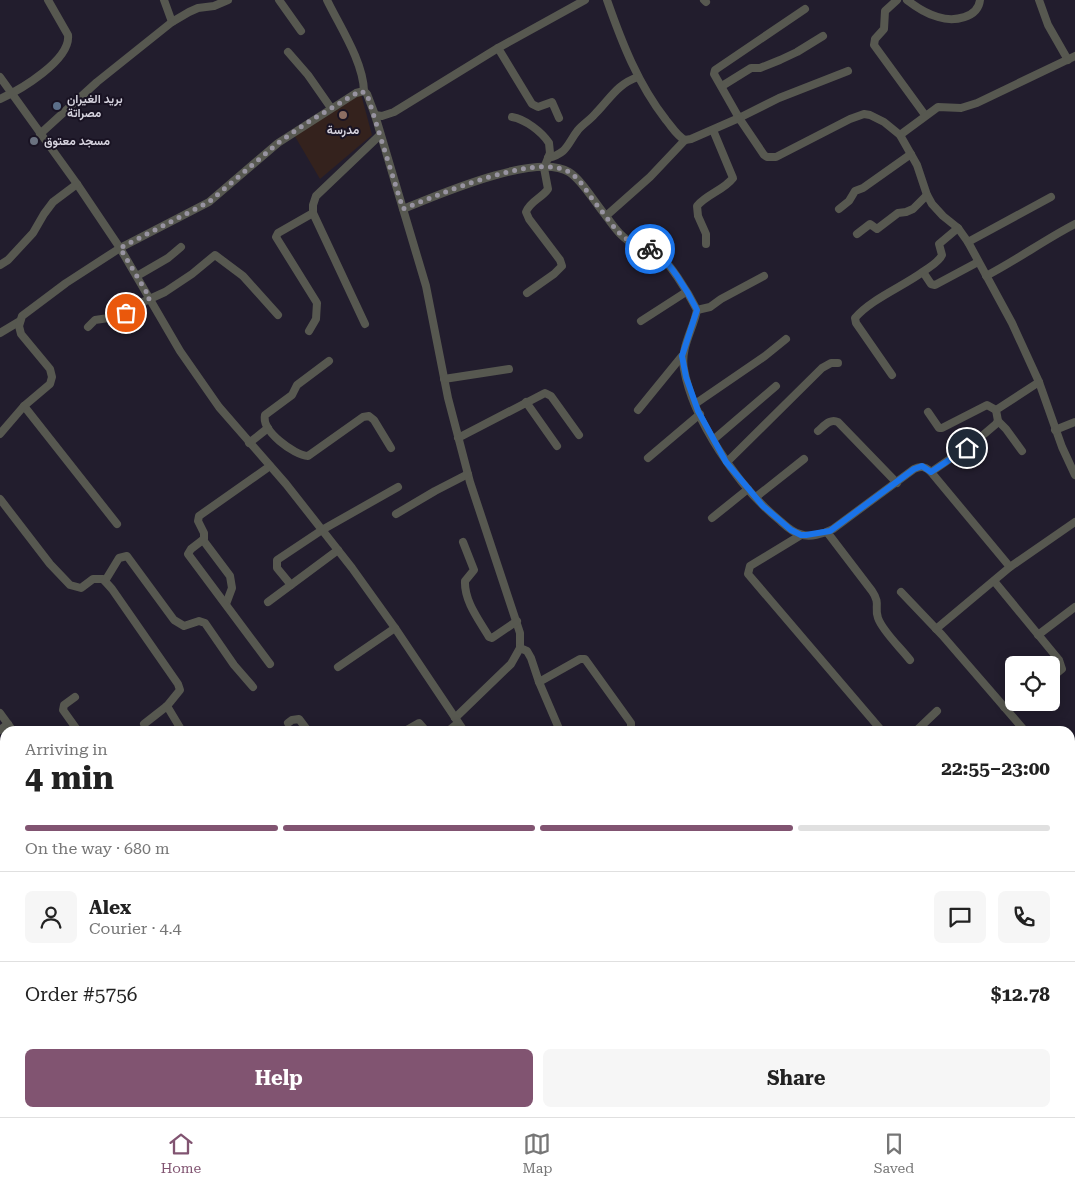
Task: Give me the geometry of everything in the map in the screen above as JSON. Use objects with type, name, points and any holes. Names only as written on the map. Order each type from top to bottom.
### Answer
[{"type":"street","points":[[0,99],[30,83],[54,62],[66,47],[68,35],[48,0]]},
{"type":"street","points":[[164,0],[172,22]]},
{"type":"street","points":[[40,134],[97,82],[172,22],[198,8],[214,6],[228,0]]},
{"type":"street","points":[[279,0],[301,31]]},
{"type":"street","points":[[327,0],[358,63],[363,78],[364,91],[375,115],[426,286],[444,379],[468,474],[521,638],[516,658],[452,726]]},
{"type":"street","points":[[375,115],[382,116],[394,112],[498,48],[585,0]]},
{"type":"street","points":[[607,0],[622,42],[638,77],[658,109],[680,138],[685,140],[713,130],[779,98],[848,71]]},
{"type":"street","points":[[897,0],[885,12],[884,29],[875,39],[874,44],[925,115]]},
{"type":"street","points":[[907,0],[932,15],[948,19],[968,16],[978,7],[980,0]]},
{"type":"street","points":[[900,135],[938,107],[961,108],[977,103],[1071,58],[1048,25],[1039,0]]},
{"type":"street","points":[[805,9],[715,70],[714,74],[739,118],[764,155],[771,158],[864,114],[884,122],[900,135],[911,154],[927,195],[938,210],[958,228],[968,242],[1012,324],[1039,382],[1055,430],[1075,475]]},
{"type":"street","points":[[722,86],[751,68],[760,68],[780,60],[823,36]]},
{"type":"street","points":[[498,48],[532,104],[538,106],[552,102],[559,118]]},
{"type":"street","points":[[288,52],[331,108]]},
{"type":"street","points":[[0,77],[77,184],[120,248],[150,298],[163,325],[219,407],[338,550],[395,628],[460,726]]},
{"type":"street","points":[[548,158],[561,154],[578,130],[607,99],[627,82],[638,77]]},
{"type":"street","points":[[0,434],[24,406],[48,386],[52,374],[21,334],[19,326],[24,315],[66,283],[120,248],[209,202],[278,143],[331,108],[356,93],[364,91]]},
{"type":"street","points":[[512,117],[520,118],[527,122],[547,140],[550,148],[544,168],[548,189],[546,193],[532,202],[526,212],[529,220],[560,260],[562,266],[527,293]]},
{"type":"street","points":[[706,244],[706,234],[698,216],[697,206],[702,200],[733,178],[713,130]]},
{"type":"street","points":[[365,324],[313,213],[313,205],[316,196],[380,136]]},
{"type":"street","points":[[606,216],[650,176],[685,140]]},
{"type":"street","points":[[839,209],[849,201],[856,191],[911,154]]},
{"type":"street","points":[[403,209],[515,169],[558,168],[568,171],[578,178],[620,234],[629,242],[653,250],[665,261],[697,310],[682,356],[638,410]]},
{"type":"street","points":[[0,265],[33,233],[53,202],[77,184]]},
{"type":"street","points":[[856,234],[870,224],[877,230],[898,213],[906,212],[916,206],[927,195]]},
{"type":"street","points":[[968,242],[1051,197]]},
{"type":"street","points":[[309,331],[316,319],[317,302],[276,237],[278,233],[313,213]]},
{"type":"street","points":[[986,276],[1019,258],[1058,232],[1075,224]]},
{"type":"street","points":[[892,376],[856,323],[855,318],[942,258],[939,244],[958,228]]},
{"type":"street","points":[[137,276],[168,258],[181,247]]},
{"type":"street","points":[[88,328],[95,320],[122,316],[150,298],[174,286],[214,255],[243,276],[278,315]]},
{"type":"street","points":[[923,272],[931,284],[935,285],[978,262]]},
{"type":"street","points":[[697,310],[710,307],[764,276]]},
{"type":"street","points":[[641,321],[686,292]]},
{"type":"street","points":[[0,332],[20,321]]},
{"type":"street","points":[[696,404],[786,339]]},
{"type":"street","points":[[682,356],[686,377],[700,414],[726,462],[748,489],[791,530],[801,535],[827,532],[919,467],[926,468],[1010,567]]},
{"type":"street","points":[[330,361],[297,385],[292,395],[265,415],[264,419],[268,428],[276,438],[294,452],[308,456],[364,417],[369,416],[374,420],[392,448]]},
{"type":"street","points":[[726,462],[822,368],[831,363],[838,364]]},
{"type":"street","points":[[444,379],[509,369]]},
{"type":"street","points":[[996,410],[1039,382]]},
{"type":"street","points":[[713,440],[776,386]]},
{"type":"street","points":[[458,438],[526,402],[548,393],[579,435]]},
{"type":"street","points":[[526,402],[557,446]]},
{"type":"street","points":[[928,412],[939,428],[942,428],[987,405],[996,410]]},
{"type":"street","points":[[24,406],[117,524]]},
{"type":"street","points":[[996,410],[998,421],[1022,451]]},
{"type":"street","points":[[648,458],[700,414]]},
{"type":"street","points":[[818,431],[829,422],[836,421],[897,483]]},
{"type":"street","points":[[931,472],[981,438],[998,421]]},
{"type":"street","points":[[1055,430],[1075,422]]},
{"type":"street","points":[[250,443],[268,428]]},
{"type":"street","points":[[756,497],[804,458]]},
{"type":"street","points":[[270,466],[200,516],[198,521],[204,533],[203,540],[191,549],[188,555],[270,664]]},
{"type":"street","points":[[396,514],[468,474]]},
{"type":"street","points":[[291,585],[276,568],[276,561],[322,530],[398,487]]},
{"type":"street","points":[[712,518],[748,489]]},
{"type":"street","points":[[0,499],[50,564],[70,585],[81,588],[93,579],[100,578],[105,581],[180,688],[178,695],[144,724]]},
{"type":"street","points":[[936,629],[1010,567],[1075,522]]},
{"type":"street","points":[[827,532],[877,598],[876,613],[879,621],[910,660]]},
{"type":"street","points":[[801,535],[750,566],[748,570],[749,576],[878,726]]},
{"type":"street","points":[[203,540],[230,576],[232,588],[226,604]]},
{"type":"street","points":[[463,542],[474,570],[465,581],[466,594],[489,637],[497,636],[517,621]]},
{"type":"street","points":[[268,602],[338,550]]},
{"type":"street","points":[[105,581],[119,558],[127,556],[174,620],[184,626],[199,621],[205,623],[234,665],[253,687]]},
{"type":"street","points":[[994,581],[1055,656]]},
{"type":"street","points":[[901,592],[936,629],[1020,726]]},
{"type":"street","points":[[1038,635],[1075,607]]},
{"type":"street","points":[[338,667],[395,628]]},
{"type":"street","points":[[520,648],[528,653],[558,726]]},
{"type":"street","points":[[539,682],[580,659],[586,659],[631,722],[631,726]]},
{"type":"street","points":[[74,726],[62,710],[64,705],[75,697]]},
{"type":"street","points":[[167,706],[179,726]]},
{"type":"street","points":[[921,726],[937,711]]},
{"type":"street","points":[[0,713],[10,726]]},
{"type":"street","points":[[288,723],[299,719],[304,726]]},
{"type":"shaded area","points":[[361,94],[372,135],[320,179],[293,133]]},
{"type":"way so far","points":[[126,313],[150,298],[120,248],[209,202],[292,132],[360,91],[364,91],[367,94],[375,115],[403,209],[515,169],[558,168],[568,171],[578,178],[592,199],[620,234],[629,242],[650,249]]},
{"type":"place","name":"بريد الغيران مصراتة","points":[[57,106]]},
{"type":"place","name":"مدرسة","points":[[343,115]]},
{"type":"place","name":"مسجد معتوق","points":[[34,141]]},
{"type":"route","points":[[650,249],[665,261],[697,310],[696,318],[682,356],[686,377],[698,411],[726,462],[763,506],[791,530],[801,535],[830,531],[914,469],[922,466],[931,472],[967,448]]}]
